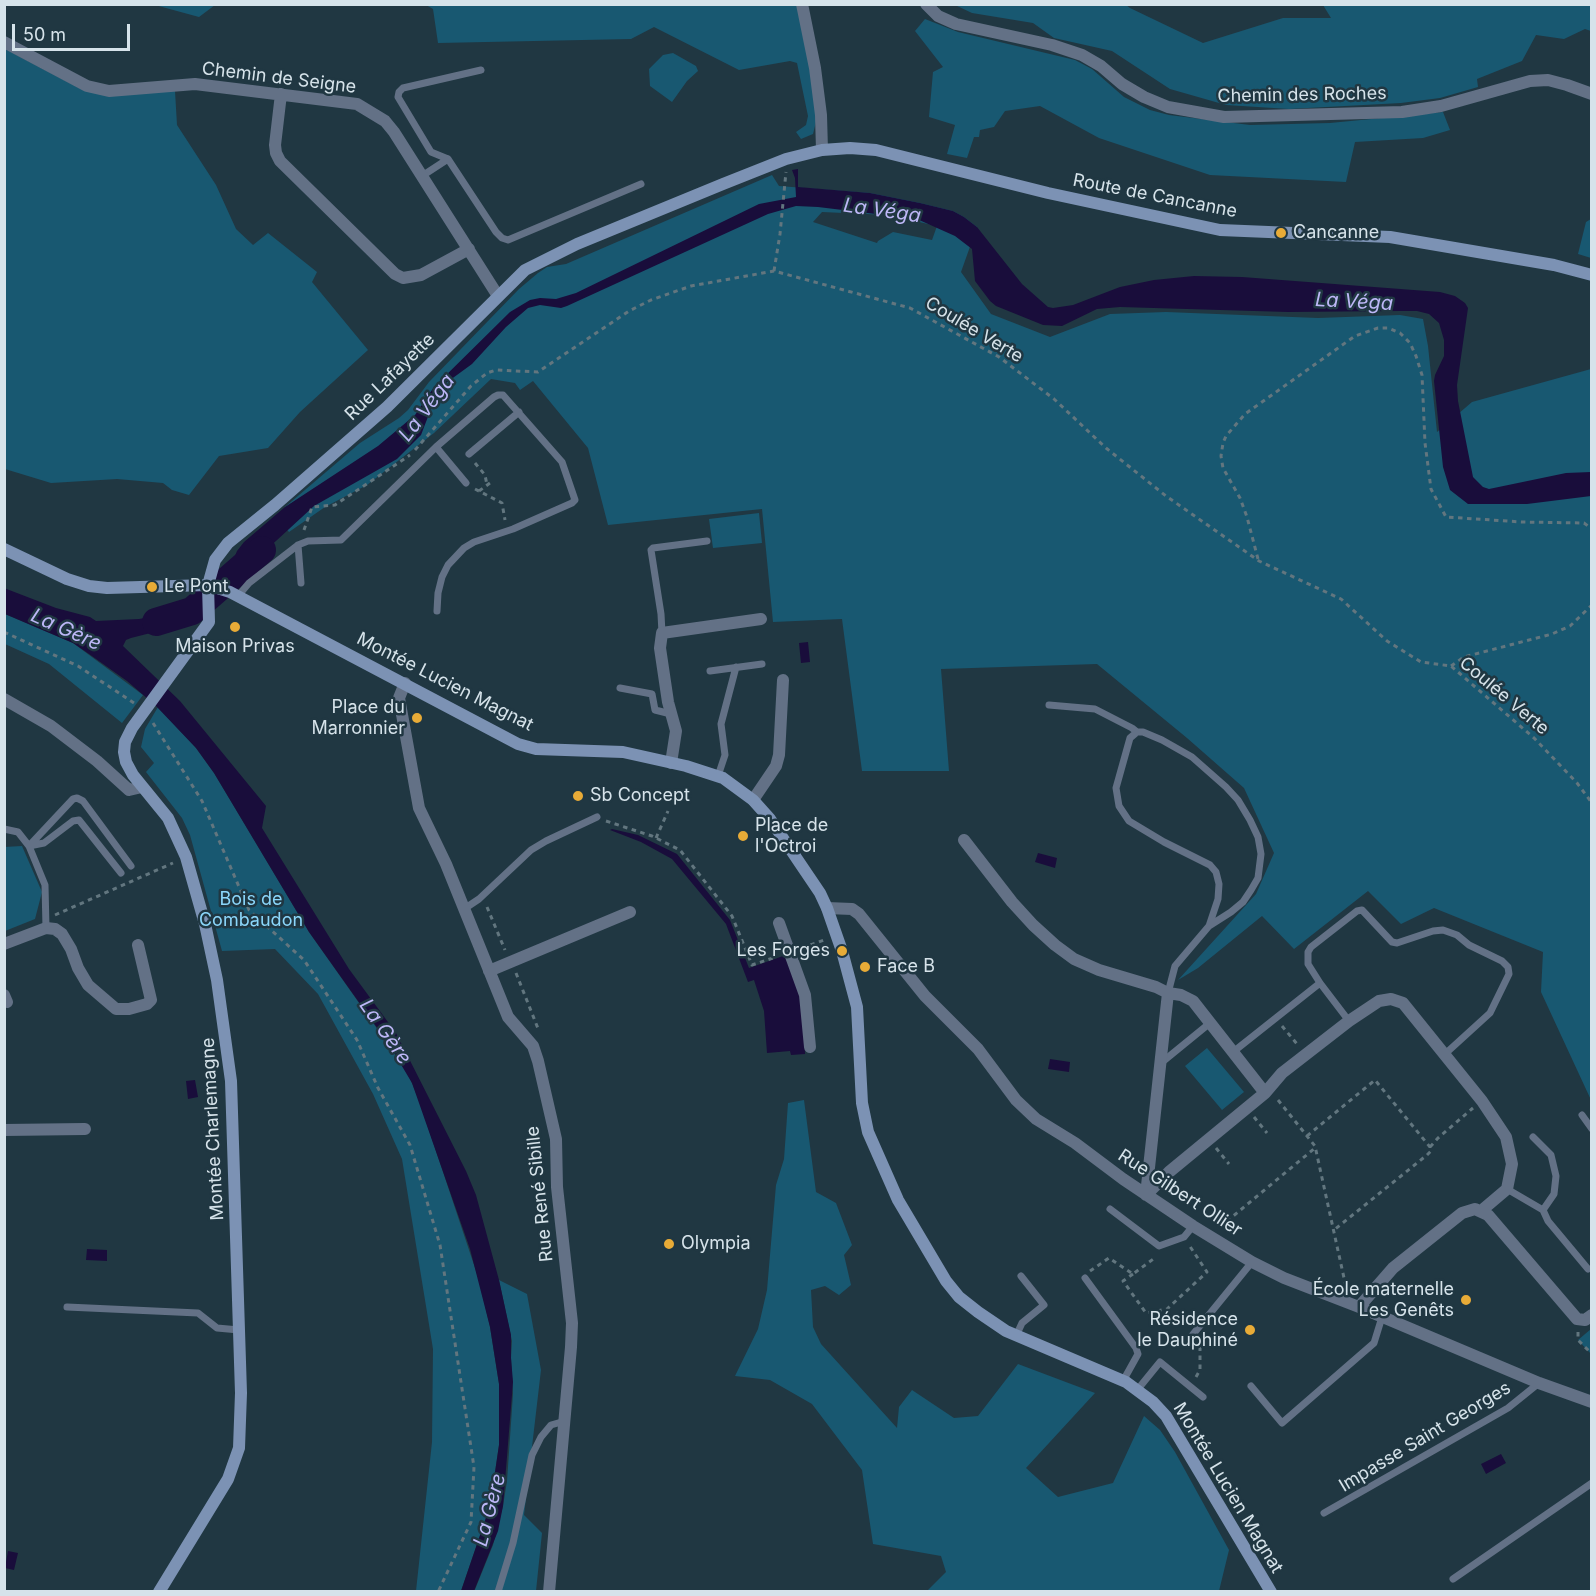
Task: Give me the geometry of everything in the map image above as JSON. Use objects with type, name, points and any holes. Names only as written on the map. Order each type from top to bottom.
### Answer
[{"type":"main road","name":"Route de Cancanne","points":[[822,150],[850,148],[876,150],[1048,193],[1220,230],[1390,237],[1554,265],[1592,275]]},
{"type":"main road","name":"Rue Lafayette","points":[[208,585],[215,560],[228,543],[387,407],[525,270],[577,244],[786,159],[822,150]]},
{"type":"main road","points":[[4,549],[67,579],[89,586],[107,588],[208,585]]},
{"type":"main road","name":"Montée Lucien Magnat","points":[[208,585],[234,594],[518,744],[536,748],[623,753],[686,766],[718,776],[753,800],[770,819],[820,893],[827,909],[837,935],[857,1007],[864,1115],[868,1132],[910,1222],[946,1281],[959,1297],[993,1324],[1123,1381],[1153,1402],[1166,1416],[1270,1592]]},
{"type":"main road","name":"Montée Charlemagne","points":[[159,1592],[228,1479],[239,1448],[241,1393],[231,1081],[217,980],[205,924],[186,857],[168,818],[142,787],[126,762],[124,752],[125,742],[132,728],[209,622],[208,585]]},
{"type":"street","points":[[802,4],[815,68],[821,114],[822,150]]},
{"type":"street","name":"Chemin des Roches","points":[[926,4],[938,16],[956,24],[1052,45],[1082,55],[1101,66],[1122,84],[1168,107],[1224,117],[1402,112],[1441,106],[1530,81],[1548,80],[1567,84],[1592,94]]},
{"type":"street","name":"Chemin de Seigne","points":[[4,42],[87,86],[109,91],[195,84],[357,104],[385,121],[498,296]]},
{"type":"street","points":[[281,94],[275,145],[280,161],[395,274],[403,278],[421,275],[469,249]]},
{"type":"street","points":[[671,763],[676,731],[660,648],[662,633],[762,620]]},
{"type":"street","points":[[753,800],[776,766],[779,755],[783,680]]},
{"type":"street","name":"Rue René Sibille","points":[[405,683],[399,698],[419,808],[446,864],[508,1017],[533,1046],[556,1139],[557,1187],[572,1323],[549,1592]]},
{"type":"street","points":[[4,699],[51,726],[97,761],[129,790],[142,787]]},
{"type":"street","points":[[964,840],[1012,902],[1055,945],[1074,959],[1099,970],[1156,987],[1168,993],[1181,995],[1193,1001],[1267,1091]]},
{"type":"street","name":"Rue Gilbert Ollier","points":[[827,909],[852,909],[859,914],[925,996],[989,1061],[1026,1110],[1192,1226],[1252,1262],[1284,1278],[1539,1383],[1592,1402]]},
{"type":"street","points":[[489,970],[630,912]]},
{"type":"street","points":[[779,923],[805,994],[810,1047]]},
{"type":"street","points":[[4,944],[46,924],[55,929],[62,934],[88,985],[117,1010],[147,1004],[151,1000],[138,945]]},
{"type":"street","points":[[1146,1195],[1168,993]]},
{"type":"street","points":[[1146,1195],[1169,1172],[1248,1109],[1282,1073],[1349,1021],[1379,1001],[1391,999],[1403,1004],[1445,1054],[1501,1127],[1510,1148],[1512,1164],[1507,1189],[1481,1211]]},
{"type":"street","points":[[4,1130],[85,1129]]},
{"type":"street","points":[[1354,1305],[1393,1268],[1462,1213],[1475,1209],[1488,1215],[1577,1318],[1585,1320],[1592,1315]]},
{"type":"lane","points":[[481,70],[403,88],[398,97],[431,152],[448,159],[502,238],[508,240],[641,184]]},
{"type":"lane","points":[[422,176],[448,159]]},
{"type":"lane","points":[[234,594],[298,545],[308,541],[341,540],[436,447],[498,394],[507,398],[562,462],[575,500],[508,531],[474,542],[456,555],[442,577],[437,611]]},
{"type":"lane","points":[[469,454],[519,411]]},
{"type":"lane","points":[[436,447],[466,483]]},
{"type":"lane","points":[[662,633],[651,550],[707,541]]},
{"type":"lane","points":[[298,545],[301,583]]},
{"type":"lane","points":[[710,671],[762,664]]},
{"type":"lane","points":[[718,776],[725,755],[721,724],[736,667]]},
{"type":"lane","points":[[621,688],[652,694],[655,710],[671,714]]},
{"type":"lane","points":[[1049,705],[1082,706],[1095,709],[1137,732],[1143,732],[1162,740],[1192,757],[1238,800],[1258,837],[1261,854],[1258,878],[1243,902],[1209,926],[1175,966],[1168,993]]},
{"type":"lane","points":[[1137,732],[1130,738],[1116,788],[1119,806],[1129,820],[1164,842],[1210,865],[1216,872],[1219,884],[1218,899],[1209,926]]},
{"type":"lane","points":[[28,846],[73,799],[77,798],[83,801],[131,866]]},
{"type":"lane","points":[[464,909],[479,899],[531,850],[597,817]]},
{"type":"lane","points":[[28,846],[44,843],[73,821],[79,820],[121,873]]},
{"type":"lane","points":[[4,829],[18,832],[28,846],[45,885],[46,924]]},
{"type":"lane","points":[[1349,1021],[1308,964],[1308,952],[1311,947],[1357,911],[1362,910],[1392,942],[1397,943],[1443,930],[1457,935],[1469,945],[1502,961],[1508,967],[1509,974],[1490,1013],[1445,1054]]},
{"type":"lane","points":[[1233,1052],[1320,983]]},
{"type":"lane","points":[[1161,1063],[1210,1023]]},
{"type":"lane","points":[[1582,1115],[1592,1129]]},
{"type":"lane","points":[[1533,1137],[1551,1155],[1556,1176],[1554,1194],[1543,1210]]},
{"type":"lane","points":[[1507,1189],[1543,1210],[1548,1221],[1588,1269]]},
{"type":"lane","points":[[1110,1209],[1160,1246],[1184,1237],[1192,1226]]},
{"type":"lane","points":[[1190,1338],[1252,1262]]},
{"type":"lane","points":[[1016,1335],[1022,1323],[1044,1305],[1021,1276]]},
{"type":"lane","points":[[1085,1278],[1136,1348],[1138,1354],[1123,1381]]},
{"type":"lane","points":[[67,1307],[198,1313],[217,1328],[239,1330]]},
{"type":"lane","points":[[1251,1386],[1282,1423],[1374,1343],[1382,1317]]},
{"type":"lane","points":[[1137,1389],[1160,1362],[1203,1397]]},
{"type":"lane","name":"Impasse Saint Georges","points":[[1324,1513],[1508,1408],[1539,1383]]},
{"type":"lane","points":[[498,1592],[513,1543],[532,1455],[551,1425],[564,1421]]},
{"type":"lane","points":[[1453,1579],[1592,1483]]},
{"type":"path","points":[[774,271],[785,183]]},
{"type":"path","name":"Coulée Verte","points":[[298,545],[312,507],[335,505],[410,456],[471,386],[487,373],[496,370],[538,372],[596,332],[651,300],[691,286],[774,271],[910,308],[999,357],[1054,399],[1106,448],[1166,496],[1259,561],[1341,599],[1387,640],[1421,662],[1450,666],[1534,738],[1577,783],[1592,803]]},
{"type":"path","points":[[1259,561],[1247,517],[1223,468],[1221,456],[1226,436],[1245,414],[1355,336],[1378,328],[1388,328],[1400,333],[1410,343],[1416,356],[1422,375],[1425,443],[1431,489],[1446,517],[1584,524],[1592,529]]},
{"type":"path","points":[[469,454],[489,484],[479,491]]},
{"type":"path","points":[[466,483],[502,503],[508,531]]},
{"type":"path","points":[[1450,666],[1464,657],[1552,634],[1570,626],[1592,605]]},
{"type":"path","points":[[4,632],[78,666],[145,710],[202,801],[249,910],[304,960],[357,1040],[378,1088],[410,1145],[440,1245],[474,1467],[471,1522],[438,1592]]},
{"type":"path","points":[[656,838],[668,811]]},
{"type":"path","points":[[597,817],[613,825],[656,838],[680,850],[732,916],[752,965],[837,935]]},
{"type":"path","points":[[46,924],[186,857]]},
{"type":"path","points":[[1276,1019],[1306,1055]]},
{"type":"path","points":[[1307,1136],[1375,1080],[1430,1147]]},
{"type":"path","points":[[1267,1091],[1315,1148],[1354,1305]]},
{"type":"path","points":[[1334,1230],[1427,1155],[1431,1151],[1430,1147],[1438,1138],[1482,1101]]},
{"type":"path","points":[[1248,1109],[1267,1133]]},
{"type":"path","points":[[1209,1140],[1228,1164]]},
{"type":"path","points":[[1209,1236],[1315,1148]]},
{"type":"path","points":[[1160,1246],[1164,1252],[1123,1281],[1146,1313],[1167,1309],[1207,1272],[1184,1237]]},
{"type":"path","points":[[1085,1278],[1087,1273],[1109,1258],[1133,1274]]},
{"type":"path","points":[[1577,1318],[1578,1340],[1592,1354]]},
{"type":"path","points":[[1186,1383],[1196,1377],[1200,1371],[1198,1329]]},
{"type":"green space","points":[[155,5],[215,5],[199,17]]},
{"type":"green space","points":[[426,5],[798,5],[819,110],[813,134],[801,139],[796,132],[806,125],[808,116],[797,63],[790,61],[739,70],[654,27],[631,39],[438,43],[433,9]]},
{"type":"green space","points":[[955,5],[1126,5],[1203,43],[1283,18],[1331,18],[1323,5],[1591,5],[1591,31],[1585,29],[1564,39],[1536,35],[1522,61],[1477,79],[1478,87],[1440,98],[1401,103],[1289,109],[1226,105],[1170,89],[1112,51],[1054,38],[1033,23],[972,13]]},
{"type":"green space","points":[[925,19],[958,32],[1075,60],[1092,69],[1124,97],[1150,110],[1169,115],[1250,125],[1330,123],[1443,112],[1450,130],[1423,138],[1355,142],[1346,182],[1210,175],[1099,138],[1040,106],[1005,111],[994,127],[980,130],[979,137],[974,137],[967,158],[947,154],[955,125],[929,117],[933,72],[943,67],[915,31]]},
{"type":"green space","points":[[5,49],[83,90],[175,91],[177,125],[216,185],[236,229],[253,245],[268,233],[317,272],[312,282],[368,350],[300,412],[268,448],[219,456],[189,495],[172,490],[163,483],[117,479],[51,483],[5,469]]},
{"type":"green space","points":[[673,53],[696,66],[698,71],[687,81],[672,102],[650,86],[649,69],[663,55]]},
{"type":"green space","points":[[772,175],[779,186],[870,193],[953,211],[964,217],[977,227],[961,272],[991,314],[1050,337],[1110,314],[1166,312],[1318,318],[1400,315],[1423,319],[1437,432],[1472,402],[1591,369],[1591,1100],[1541,992],[1543,952],[1434,908],[1401,924],[1368,891],[1294,949],[1262,916],[1198,968],[1178,980],[1256,894],[1274,853],[1244,788],[1097,664],[941,669],[949,771],[862,771],[842,619],[773,622],[762,509],[608,525],[588,448],[533,381],[520,390],[515,383],[491,379],[434,433],[367,485],[325,507],[289,532],[284,526],[285,507],[360,443],[408,410],[429,382],[519,289],[547,267],[566,264]],"holes":[[[822,212],[888,215],[937,226],[932,240],[893,232],[877,243],[813,222]]]},
{"type":"green space","points":[[1591,219],[1591,258],[1578,254],[1586,222]]},
{"type":"green space","points":[[759,513],[762,543],[713,548],[709,519]]},
{"type":"green space","points":[[5,614],[73,643],[143,695],[122,723],[49,664],[5,644]]},
{"type":"green space","name":"Bois de Combaudon","points":[[158,707],[196,748],[214,773],[309,932],[407,1071],[420,1103],[479,1280],[490,1327],[499,1384],[499,1445],[490,1506],[461,1591],[416,1591],[432,1442],[433,1349],[402,1159],[373,1094],[318,994],[275,949],[222,951],[190,835],[182,818],[146,772],[154,763],[141,747],[145,729]]},
{"type":"green space","points":[[22,846],[42,892],[35,919],[5,931],[4,847]]},
{"type":"green space","points":[[1207,1048],[1244,1092],[1222,1110],[1185,1066]]},
{"type":"green space","points":[[804,1100],[816,1192],[836,1203],[852,1245],[844,1255],[851,1285],[839,1295],[825,1286],[811,1290],[813,1327],[821,1344],[897,1428],[899,1407],[912,1390],[954,1418],[978,1416],[1018,1364],[1095,1393],[1026,1468],[1058,1497],[1113,1483],[1144,1416],[1160,1430],[1175,1452],[1229,1550],[1219,1591],[927,1591],[946,1572],[941,1556],[873,1544],[862,1470],[812,1404],[770,1380],[735,1376],[758,1329],[767,1290],[776,1185],[784,1159],[788,1103]]},
{"type":"green space","points":[[499,1280],[527,1294],[541,1370],[524,1515],[542,1533],[536,1591],[474,1592],[493,1545],[507,1481],[513,1394],[512,1341]]},
{"type":"green space","points":[[1591,1329],[1591,1354],[1578,1340]]},
{"type":"water","points":[[798,169],[798,187],[870,193],[953,211],[977,227],[1022,284],[1048,307],[1053,308],[1073,305],[1120,287],[1154,280],[1194,276],[1242,277],[1440,292],[1455,296],[1468,308],[1457,385],[1473,477],[1483,487],[1489,489],[1566,473],[1591,472],[1591,496],[1527,504],[1468,504],[1450,490],[1443,467],[1434,381],[1444,356],[1444,340],[1439,323],[1429,314],[1417,311],[1288,312],[1120,307],[1097,309],[1062,326],[1043,325],[996,306],[990,301],[975,281],[972,249],[955,236],[917,219],[796,206],[768,214],[567,306],[561,308],[540,305],[528,308],[506,327],[472,364],[446,383],[434,401],[421,435],[397,459],[314,506],[239,575],[234,577],[232,563],[244,542],[285,507],[378,446],[415,415],[434,387],[510,312],[530,300],[556,299],[576,293],[759,204],[796,197],[792,170]]},
{"type":"water","name":"La Gère","points":[[4,588],[96,621],[139,619],[191,610],[193,613],[182,625],[131,638],[126,640],[123,646],[180,701],[266,806],[262,828],[349,969],[396,1033],[466,1171],[476,1195],[499,1280],[511,1335],[513,1382],[503,1506],[498,1531],[474,1591],[461,1591],[490,1506],[499,1445],[499,1384],[490,1327],[470,1249],[412,1083],[390,1046],[309,932],[214,773],[196,748],[156,706],[127,681],[89,654],[73,643],[5,614]]},
{"type":"water","points":[[808,642],[810,662],[801,663],[799,643]]},
{"type":"water","points":[[610,830],[638,835],[677,854],[730,920],[749,968],[786,955],[803,1003],[805,1054],[791,1055],[790,1051],[767,1053],[764,1011],[754,980],[748,982],[726,924],[672,859],[641,842]]},
{"type":"water","points":[[1038,853],[1057,858],[1055,868],[1035,862]]},
{"type":"water","points":[[1050,1059],[1070,1062],[1069,1072],[1048,1069]]},
{"type":"water","points":[[195,1080],[198,1097],[188,1099],[186,1081]]},
{"type":"water","points":[[87,1249],[107,1250],[107,1261],[86,1260]]},
{"type":"water","points":[[1501,1454],[1506,1463],[1486,1474],[1481,1464]]},
{"type":"water","points":[[8,1551],[18,1553],[14,1570],[5,1568]]},
{"type":"waterway","name":"La Véga","points":[[156,622],[192,611],[262,550]]},
{"type":"place","name":"Cancanne","points":[[1281,233]]},
{"type":"place","name":"Le Pont","points":[[152,587]]},
{"type":"place","name":"Maison Privas","points":[[235,627]]},
{"type":"place","name":"Place du Marronnier","points":[[417,718]]},
{"type":"place","name":"Sb Concept","points":[[578,796]]},
{"type":"place","name":"Place de l'Octroi","points":[[743,836]]},
{"type":"place","name":"Les Forges","points":[[842,951]]},
{"type":"place","name":"Face B","points":[[865,967]]},
{"type":"place","name":"Olympia","points":[[669,1244]]},
{"type":"place","name":"École maternelle Les Genêts","points":[[1466,1300]]},
{"type":"place","name":"Résidence le Dauphiné","points":[[1250,1330]]}]
